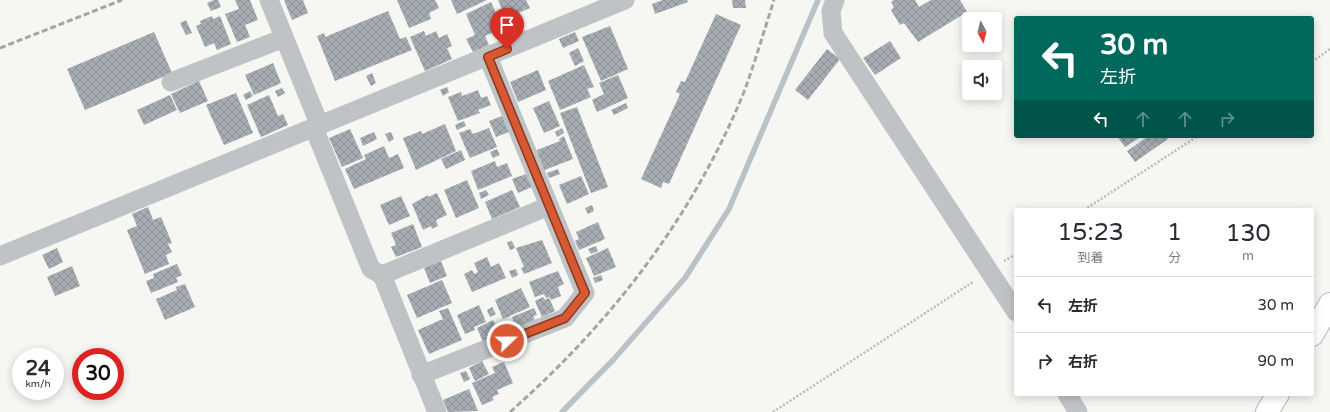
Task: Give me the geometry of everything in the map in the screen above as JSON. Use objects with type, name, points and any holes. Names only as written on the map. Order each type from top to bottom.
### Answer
[{"type":"highway","points":[[1314,332],[1330,304]]},
{"type":"highway","points":[[1267,412],[1277,396]]},
{"type":"street","points":[[269,0],[371,269],[382,275],[437,412]]},
{"type":"street","points":[[0,256],[625,0]]},
{"type":"street","points":[[835,0],[831,11],[833,33],[990,270],[1014,309]]},
{"type":"street","points":[[171,82],[284,38]]},
{"type":"street","points":[[421,375],[565,318],[585,293],[488,57]]},
{"type":"street","points":[[382,275],[549,206]]},
{"type":"street","points":[[1068,396],[1078,412]]},
{"type":"path","points":[[1314,61],[1330,49]]},
{"type":"path","points":[[1087,208],[1195,138]]},
{"type":"path","points":[[772,412],[990,270]]},
{"type":"building","points":[[218,0],[221,7],[211,11],[207,3]]},
{"type":"building","points":[[235,0],[250,0],[258,20],[245,25],[250,37],[237,42],[225,14],[239,9]]},
{"type":"building","points":[[284,0],[303,0],[308,13],[292,20]]},
{"type":"building","points":[[397,0],[435,0],[439,8],[429,13],[431,19],[409,28]]},
{"type":"building","points":[[451,0],[487,0],[457,14]]},
{"type":"building","points":[[498,0],[526,0],[530,8],[506,18]]},
{"type":"building","points":[[663,0],[687,0],[688,2],[655,14],[652,4]]},
{"type":"building","points":[[732,0],[745,0],[746,8],[733,8]]},
{"type":"building","points":[[894,0],[915,0],[919,7],[931,0],[960,0],[967,12],[962,12],[962,15],[918,42],[904,23],[900,25],[891,10],[894,7],[891,2]]},
{"type":"building","points":[[491,2],[503,28],[485,36],[489,45],[473,52],[466,39],[475,35],[466,14]]},
{"type":"building","points":[[388,11],[400,39],[406,37],[412,50],[335,81],[317,36],[324,33],[325,37]]},
{"type":"building","points":[[716,14],[741,25],[669,184],[663,182],[661,188],[641,179],[680,94],[676,92],[681,81],[685,82]]},
{"type":"building","points":[[212,16],[213,19],[220,16],[231,44],[217,50],[214,43],[205,47],[196,26],[201,24],[200,21]]},
{"type":"building","points":[[186,20],[192,33],[186,35],[180,23]]},
{"type":"building","points":[[610,26],[628,69],[601,81],[582,37]]},
{"type":"building","points":[[424,31],[426,36],[436,31],[439,38],[447,34],[452,46],[447,48],[452,59],[425,71],[410,37]]},
{"type":"building","points":[[154,32],[172,73],[85,110],[67,69]]},
{"type":"building","points":[[575,32],[579,41],[563,48],[559,39]]},
{"type":"building","points":[[890,41],[901,58],[875,75],[863,58]]},
{"type":"building","points":[[578,48],[584,61],[575,66],[569,53]]},
{"type":"building","points":[[827,49],[840,59],[808,100],[795,90]]},
{"type":"building","points":[[273,63],[281,83],[254,95],[245,75]]},
{"type":"building","points":[[584,65],[594,87],[587,89],[591,97],[560,110],[548,81]]},
{"type":"building","points":[[538,70],[546,90],[518,102],[510,82]]},
{"type":"building","points":[[372,73],[376,83],[371,86],[366,76]]},
{"type":"building","points":[[618,75],[628,98],[597,112],[592,100],[604,94],[599,83]]},
{"type":"building","points":[[199,81],[208,101],[180,113],[171,94]]},
{"type":"building","points":[[447,87],[449,92],[443,96],[440,90]]},
{"type":"building","points":[[282,88],[285,93],[278,97],[275,91]]},
{"type":"building","points":[[478,90],[481,98],[487,96],[491,105],[478,110],[480,113],[458,121],[448,97],[461,92],[462,96]]},
{"type":"building","points":[[250,91],[253,96],[246,100],[243,95]]},
{"type":"building","points":[[236,93],[253,133],[224,145],[206,105]]},
{"type":"building","points":[[170,95],[177,110],[144,125],[137,110]]},
{"type":"building","points":[[269,95],[278,116],[283,114],[288,125],[261,137],[247,105]]},
{"type":"building","points":[[549,101],[560,126],[544,133],[533,108]]},
{"type":"building","points":[[626,103],[628,108],[614,115],[611,110]]},
{"type":"building","points":[[577,107],[608,187],[591,193],[560,113]]},
{"type":"building","points":[[502,116],[509,132],[496,137],[489,121]]},
{"type":"building","points":[[464,121],[466,126],[457,130],[455,125]]},
{"type":"building","points":[[445,124],[456,151],[416,170],[403,138],[421,131],[422,134]]},
{"type":"building","points":[[489,128],[497,147],[470,158],[459,133],[470,129],[473,134]]},
{"type":"building","points":[[562,128],[564,133],[557,137],[555,132]]},
{"type":"building","points":[[350,129],[363,158],[342,167],[329,138]]},
{"type":"building","points":[[374,132],[377,139],[363,146],[360,138]]},
{"type":"building","points":[[391,132],[394,139],[389,142],[385,134]]},
{"type":"building","points":[[564,136],[573,159],[542,171],[537,150],[560,141],[559,139]]},
{"type":"building","points":[[1118,138],[1139,138],[1125,147]]},
{"type":"building","points":[[1146,138],[1168,139],[1135,162],[1127,151]]},
{"type":"building","points":[[384,146],[389,158],[398,154],[404,168],[354,189],[345,169],[366,159],[364,155]]},
{"type":"building","points":[[497,149],[500,155],[493,158],[490,152]]},
{"type":"building","points":[[461,150],[465,160],[446,169],[441,159]]},
{"type":"building","points":[[495,161],[497,167],[507,163],[512,176],[478,190],[471,171]]},
{"type":"building","points":[[558,169],[560,174],[549,178],[547,173]]},
{"type":"building","points":[[526,174],[532,187],[518,193],[512,179]]},
{"type":"building","points":[[581,176],[589,194],[567,204],[559,185]]},
{"type":"building","points":[[467,180],[479,208],[456,218],[444,190]]},
{"type":"building","points":[[486,190],[489,195],[481,199],[479,193]]},
{"type":"building","points":[[512,190],[520,207],[492,219],[485,202]]},
{"type":"building","points":[[437,193],[447,215],[436,220],[438,226],[432,229],[431,226],[423,230],[412,204],[428,195],[428,197]]},
{"type":"building","points":[[401,196],[410,216],[389,225],[380,205]]},
{"type":"building","points":[[592,205],[594,211],[588,214],[585,208]]},
{"type":"building","points":[[148,207],[153,220],[161,217],[172,243],[168,244],[172,252],[166,255],[169,264],[145,274],[127,230],[137,226],[132,214]]},
{"type":"building","points":[[598,222],[605,239],[579,250],[575,241],[579,239],[576,232]]},
{"type":"building","points":[[413,224],[422,247],[396,257],[391,247],[396,245],[391,233]]},
{"type":"building","points":[[542,240],[552,263],[524,274],[521,268],[524,267],[516,248]]},
{"type":"building","points":[[512,241],[515,248],[510,250],[507,242]]},
{"type":"building","points":[[596,246],[598,251],[591,254],[588,249]]},
{"type":"building","points":[[57,248],[63,262],[49,269],[42,255]]},
{"type":"building","points":[[608,248],[616,267],[594,276],[586,258]]},
{"type":"building","points":[[487,257],[491,267],[499,263],[506,278],[472,292],[464,274],[472,270],[474,274],[478,272],[474,263]]},
{"type":"building","points":[[441,261],[447,276],[430,283],[424,268]]},
{"type":"building","points":[[177,264],[182,275],[176,278],[178,282],[151,293],[146,281],[154,278],[153,274]]},
{"type":"building","points":[[72,266],[80,286],[55,296],[47,277]]},
{"type":"building","points":[[516,269],[518,275],[512,278],[509,271]]},
{"type":"building","points":[[558,271],[564,284],[558,287],[561,296],[551,300],[550,297],[546,298],[544,294],[535,297],[529,282]]},
{"type":"building","points":[[601,275],[603,280],[595,283],[593,278]]},
{"type":"building","points":[[442,280],[452,303],[417,318],[407,295]]},
{"type":"building","points":[[185,284],[195,307],[165,320],[156,299],[177,290],[176,287]]},
{"type":"building","points":[[521,288],[530,307],[503,319],[495,300]]},
{"type":"building","points":[[543,297],[545,300],[549,298],[555,311],[542,317],[535,301]]},
{"type":"building","points":[[479,305],[486,322],[474,327],[475,330],[465,334],[457,315]]},
{"type":"building","points":[[492,307],[496,314],[490,317],[487,310]]},
{"type":"building","points":[[448,308],[462,340],[429,354],[418,330],[443,319],[439,311]]},
{"type":"building","points":[[534,308],[537,315],[533,316],[535,321],[516,328],[512,317]]},
{"type":"building","points":[[493,320],[500,335],[483,342],[477,328]]},
{"type":"building","points":[[482,361],[489,374],[475,381],[469,368]]},
{"type":"building","points":[[504,362],[513,383],[497,390],[499,394],[492,397],[494,400],[482,405],[472,383],[495,373],[492,367]]},
{"type":"building","points":[[466,371],[470,379],[464,382],[460,373]]},
{"type":"building","points":[[469,389],[478,411],[448,412],[443,400]]},
{"type":"waterway","points":[[562,412],[614,359],[685,278],[729,209],[818,0]]},
{"type":"railway","points":[[0,48],[122,0]]},
{"type":"railway","points":[[510,412],[547,378],[615,305],[646,266],[674,225],[700,182],[723,138],[744,92],[774,0]]},
{"type":"route","points":[[507,49],[488,57],[585,293],[565,318],[507,341]]}]
